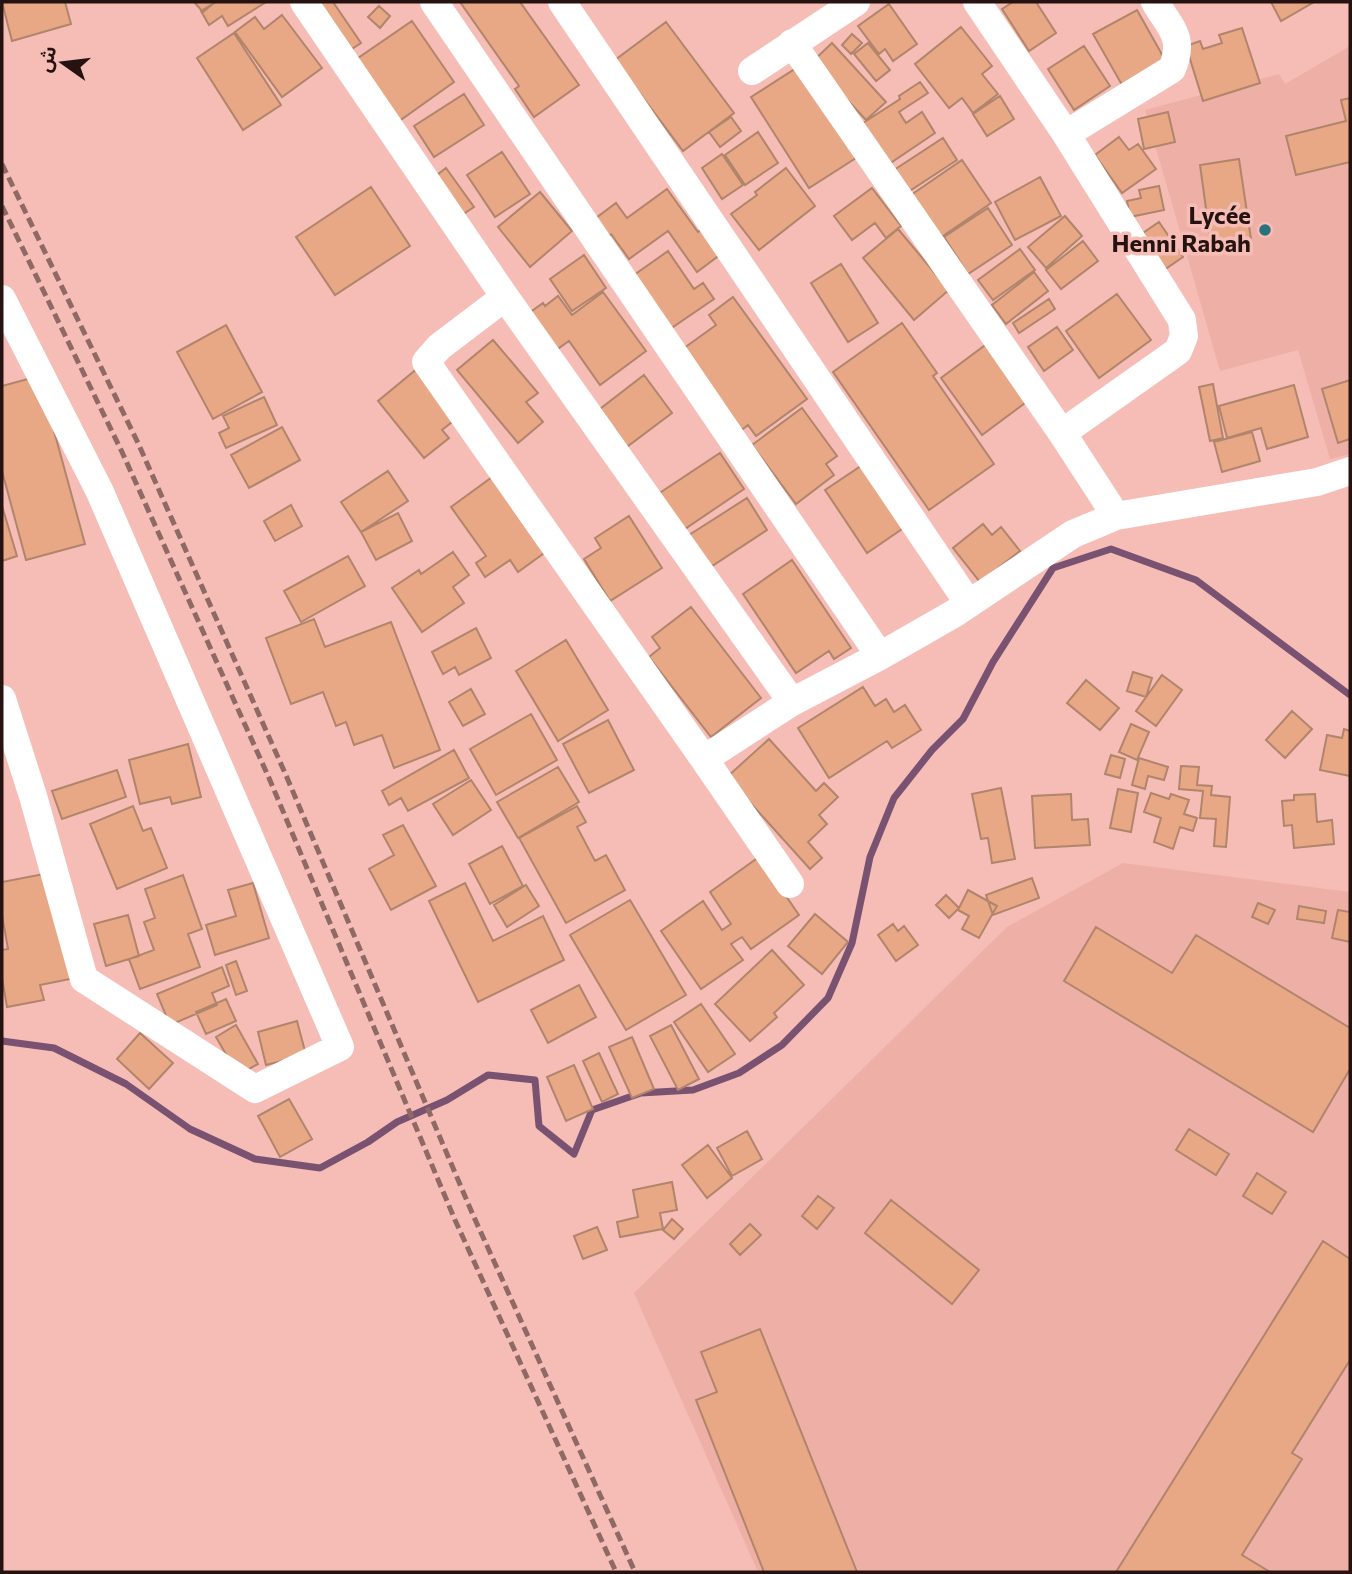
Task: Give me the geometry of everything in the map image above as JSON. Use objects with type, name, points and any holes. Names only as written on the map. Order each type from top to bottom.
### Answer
[{"type":"street","points":[[304,2],[505,297],[792,702]]},
{"type":"street","points":[[434,2],[880,656]]},
{"type":"street","points":[[562,2],[969,604]]},
{"type":"street","points":[[752,71],[856,2]]},
{"type":"street","points":[[977,2],[1066,134],[1182,320],[1184,336],[1178,351],[1062,433]]},
{"type":"street","points":[[1066,134],[1172,69],[1178,53],[1178,40],[1155,2]]},
{"type":"street","points":[[792,43],[1062,433],[1116,516]]},
{"type":"street","points":[[505,297],[439,347],[426,362],[790,884]]},
{"type":"street","points":[[2,299],[100,492],[340,1047],[255,1089],[85,979],[33,796],[2,699]]},
{"type":"street","points":[[704,759],[792,702],[880,656],[969,604],[1073,534],[1116,516],[1317,482],[1350,471]]},
{"type":"shaded area","name":"Lycée Henni Rabah","points":[[1350,46],[1350,454],[1330,459],[1298,350],[1220,371],[1145,110],[1279,74],[1285,84]]},
{"type":"shaded area","points":[[1123,863],[1350,892],[1350,1572],[758,1572],[634,1293],[1007,927]]},
{"type":"building","points":[[2,2],[65,2],[71,24],[12,41]]},
{"type":"building","points":[[194,2],[215,2],[203,12]]},
{"type":"building","points":[[216,2],[266,2],[228,26],[222,16],[209,25],[201,11]]},
{"type":"building","points":[[314,2],[333,2],[361,43],[341,56]]},
{"type":"building","points":[[460,2],[520,2],[579,85],[534,117],[515,89],[519,86]]},
{"type":"building","points":[[1013,2],[1036,2],[1056,33],[1029,51],[1002,9]]},
{"type":"building","points":[[1271,2],[1314,2],[1281,21]]},
{"type":"building","points":[[889,4],[917,44],[893,61],[885,49],[879,54],[858,26]]},
{"type":"building","points":[[379,6],[390,16],[380,28],[368,17]]},
{"type":"building","points":[[1137,10],[1169,67],[1126,92],[1093,34]]},
{"type":"building","points":[[282,15],[322,68],[282,97],[235,32],[255,17],[264,29]]},
{"type":"building","points":[[412,21],[454,82],[388,129],[345,67]]},
{"type":"building","points":[[666,22],[734,113],[683,151],[615,60]]},
{"type":"building","points":[[961,27],[992,66],[982,74],[998,94],[973,113],[962,98],[949,108],[915,64]]},
{"type":"building","points":[[1242,28],[1260,83],[1203,101],[1186,46],[1200,41],[1203,49],[1222,43],[1219,35]]},
{"type":"building","points":[[234,33],[281,105],[243,130],[197,58]]},
{"type":"building","points":[[852,34],[862,43],[851,54],[842,45]]},
{"type":"building","points":[[832,43],[886,102],[866,120],[812,62]]},
{"type":"building","points":[[868,43],[890,70],[876,81],[854,54]]},
{"type":"building","points":[[1084,46],[1110,86],[1074,110],[1048,69]]},
{"type":"building","points":[[798,67],[856,158],[809,188],[751,97]]},
{"type":"building","points":[[920,82],[928,93],[899,112],[906,123],[922,112],[935,133],[889,164],[863,123],[900,99],[899,96]]},
{"type":"building","points":[[464,94],[484,125],[434,157],[414,126]]},
{"type":"building","points":[[1000,96],[1014,119],[987,136],[973,114]]},
{"type":"building","points":[[1350,98],[1350,162],[1296,175],[1286,136],[1346,121],[1341,100]]},
{"type":"building","points":[[1168,112],[1175,142],[1144,149],[1138,119]]},
{"type":"building","points":[[731,117],[741,131],[720,147],[709,132]]},
{"type":"building","points":[[758,132],[778,163],[745,185],[725,155]]},
{"type":"building","points":[[1119,137],[1129,150],[1138,144],[1156,169],[1122,193],[1095,155]]},
{"type":"building","points":[[943,138],[957,160],[908,192],[894,170]]},
{"type":"building","points":[[502,152],[530,194],[495,217],[467,175]]},
{"type":"building","points":[[722,154],[743,185],[722,199],[702,168]]},
{"type":"building","points":[[1239,159],[1252,246],[1212,252],[1200,165]]},
{"type":"building","points":[[962,160],[991,203],[940,238],[911,195]]},
{"type":"building","points":[[446,168],[474,207],[456,219],[429,181]]},
{"type":"building","points":[[786,168],[815,206],[759,250],[731,214],[757,195],[755,192]]},
{"type":"building","points":[[1040,177],[1061,216],[1015,240],[995,202]]},
{"type":"building","points":[[1159,186],[1164,210],[1130,217],[1127,201],[1141,198],[1139,190]]},
{"type":"building","points":[[371,187],[410,246],[335,295],[296,237]]},
{"type":"building","points":[[872,188],[901,226],[886,238],[875,223],[852,240],[834,216]]},
{"type":"building","points":[[667,189],[698,232],[703,228],[721,254],[697,272],[668,231],[629,259],[611,234],[605,238],[592,221],[616,203],[627,218]]},
{"type":"building","points":[[540,192],[572,231],[530,267],[498,227]]},
{"type":"building","points":[[988,208],[1012,245],[968,274],[944,237]]},
{"type":"building","points":[[1065,216],[1082,236],[1046,268],[1028,247]]},
{"type":"building","points":[[1159,222],[1183,257],[1164,270],[1140,235]]},
{"type":"building","points":[[898,229],[949,290],[914,320],[863,258]]},
{"type":"building","points":[[1083,241],[1098,261],[1061,289],[1046,270]]},
{"type":"building","points":[[1020,249],[1035,270],[993,300],[978,280]]},
{"type":"building","points":[[668,251],[694,289],[703,283],[714,299],[670,329],[634,275]]},
{"type":"building","points":[[584,255],[606,288],[572,311],[550,279]]},
{"type":"building","points":[[841,264],[878,323],[848,342],[811,283]]},
{"type":"building","points":[[1034,272],[1048,291],[1006,324],[992,305]]},
{"type":"building","points":[[603,292],[646,351],[600,385],[569,341],[552,353],[525,316],[558,296],[572,315]]},
{"type":"building","points":[[1117,294],[1151,340],[1099,378],[1066,331]]},
{"type":"building","points":[[733,297],[807,399],[756,436],[748,425],[739,432],[680,351],[716,325],[709,315]]},
{"type":"building","points":[[1049,299],[1055,309],[1019,333],[1013,323]]},
{"type":"building","points":[[902,323],[937,373],[933,376],[994,464],[929,510],[833,372]]},
{"type":"building","points":[[226,325],[262,392],[213,419],[177,352]]},
{"type":"building","points":[[1057,327],[1073,350],[1044,371],[1028,347]]},
{"type":"building","points":[[493,340],[538,393],[526,402],[543,422],[518,443],[457,370]]},
{"type":"building","points":[[988,343],[1029,400],[982,435],[941,378]]},
{"type":"building","points":[[418,368],[457,418],[442,430],[449,438],[424,458],[378,401]]},
{"type":"building","points":[[644,375],[672,413],[624,449],[596,412]]},
{"type":"building","points":[[39,376],[85,544],[26,560],[2,471],[2,386]]},
{"type":"building","points":[[1350,380],[1350,439],[1338,443],[1322,389]]},
{"type":"building","points":[[1213,384],[1223,438],[1210,441],[1199,387]]},
{"type":"building","points":[[1294,385],[1308,437],[1267,449],[1261,428],[1227,438],[1219,406]]},
{"type":"building","points":[[264,397],[277,425],[226,448],[219,433],[229,428],[223,416]]},
{"type":"building","points":[[802,408],[837,456],[826,464],[834,475],[796,504],[752,445]]},
{"type":"building","points":[[282,427],[300,460],[249,488],[231,455]]},
{"type":"building","points":[[1252,432],[1260,461],[1222,472],[1214,442]]},
{"type":"building","points":[[720,453],[744,489],[676,535],[652,498]]},
{"type":"building","points":[[864,464],[905,527],[867,553],[825,490]]},
{"type":"building","points":[[388,471],[408,501],[361,532],[341,502]]},
{"type":"building","points":[[495,475],[547,551],[518,572],[510,560],[485,577],[476,563],[486,556],[451,507]]},
{"type":"building","points":[[747,498],[767,530],[709,568],[689,535]]},
{"type":"building","points":[[291,505],[302,526],[275,541],[264,521]]},
{"type":"building","points":[[2,506],[17,556],[2,561]]},
{"type":"building","points":[[398,513],[412,541],[376,560],[361,532]]},
{"type":"building","points":[[629,516],[662,568],[610,601],[584,559],[601,548],[595,538]]},
{"type":"building","points":[[983,524],[992,535],[1001,527],[1020,551],[980,582],[953,548]]},
{"type":"building","points":[[453,552],[469,575],[453,587],[464,603],[422,632],[392,588],[419,570],[421,574]]},
{"type":"building","points":[[348,556],[365,586],[301,622],[284,591]]},
{"type":"building","points":[[792,560],[851,648],[834,659],[829,651],[796,673],[743,594]]},
{"type":"building","points":[[691,607],[761,698],[711,737],[649,657],[660,648],[652,637]]},
{"type":"building","points":[[314,619],[325,647],[391,622],[440,750],[394,768],[382,735],[354,745],[346,722],[336,726],[323,692],[291,704],[266,638]]},
{"type":"building","points":[[476,628],[491,658],[459,675],[455,667],[443,674],[432,652]]},
{"type":"building","points":[[566,640],[608,710],[558,741],[516,671]]},
{"type":"building","points":[[1133,672],[1152,678],[1146,697],[1127,691]]},
{"type":"building","points":[[1162,675],[1182,690],[1156,726],[1136,711]]},
{"type":"building","points":[[1086,680],[1119,708],[1100,730],[1067,703]]},
{"type":"building","points":[[863,687],[875,706],[886,699],[894,712],[905,705],[921,730],[892,748],[887,741],[829,778],[798,728]]},
{"type":"building","points":[[471,689],[485,714],[463,726],[449,702]]},
{"type":"building","points":[[1292,711],[1312,729],[1285,758],[1266,740]]},
{"type":"building","points":[[531,714],[557,760],[496,795],[470,749]]},
{"type":"building","points":[[608,720],[634,770],[589,793],[563,744]]},
{"type":"building","points":[[1131,724],[1149,732],[1137,760],[1119,752]]},
{"type":"building","points":[[1344,729],[1350,731],[1350,776],[1320,770],[1327,735],[1342,738]]},
{"type":"building","points":[[769,739],[816,791],[824,783],[838,797],[819,815],[827,824],[808,842],[822,858],[810,869],[727,777]]},
{"type":"building","points":[[188,744],[201,797],[172,804],[170,797],[140,804],[129,760]]},
{"type":"building","points":[[454,750],[469,778],[408,811],[401,798],[389,805],[382,791]]},
{"type":"building","points":[[1111,755],[1125,759],[1120,778],[1105,774]]},
{"type":"building","points":[[1139,758],[1168,767],[1164,780],[1148,776],[1145,789],[1132,785]]},
{"type":"building","points":[[1181,766],[1199,767],[1197,785],[1212,786],[1211,795],[1230,797],[1226,847],[1214,846],[1216,819],[1200,818],[1203,791],[1179,789]]},
{"type":"building","points":[[558,767],[579,802],[518,838],[497,802]]},
{"type":"building","points":[[117,770],[126,797],[62,819],[52,791]]},
{"type":"building","points":[[471,780],[491,810],[453,835],[433,804]]},
{"type":"building","points":[[1001,788],[1015,859],[992,863],[988,838],[981,839],[972,794]]},
{"type":"building","points":[[1118,789],[1138,793],[1131,832],[1110,828]]},
{"type":"building","points":[[1151,793],[1169,799],[1171,794],[1189,800],[1184,814],[1197,818],[1193,831],[1180,827],[1173,849],[1154,842],[1161,818],[1144,812]]},
{"type":"building","points":[[1071,794],[1072,820],[1088,819],[1090,845],[1035,848],[1032,796]]},
{"type":"building","points":[[1315,794],[1317,822],[1332,820],[1334,844],[1294,848],[1292,825],[1284,826],[1282,801],[1294,800],[1294,795]]},
{"type":"building","points":[[133,806],[143,831],[151,828],[167,868],[117,889],[90,824]]},
{"type":"building","points":[[577,806],[586,822],[577,827],[595,861],[606,855],[625,890],[566,923],[519,838]]},
{"type":"building","points":[[403,825],[436,886],[391,910],[369,869],[394,855],[383,835]]},
{"type":"building","points":[[502,846],[523,886],[490,904],[469,864]]},
{"type":"building","points":[[759,857],[799,915],[751,949],[742,937],[731,944],[743,960],[701,989],[661,931],[703,901],[722,930],[731,924],[710,892]]},
{"type":"building","points":[[65,870],[85,976],[40,985],[44,1000],[7,1007],[2,978],[2,950],[8,949],[2,915],[2,882]]},
{"type":"building","points":[[183,875],[202,929],[188,934],[200,967],[140,989],[129,959],[154,950],[144,922],[155,918],[145,889]]},
{"type":"building","points":[[1032,878],[1039,898],[993,915],[986,895]]},
{"type":"building","points":[[253,883],[269,938],[215,955],[206,925],[236,916],[228,890]]},
{"type":"building","points":[[465,883],[493,941],[543,916],[564,960],[478,1002],[429,901]]},
{"type":"building","points":[[526,885],[539,906],[507,927],[494,905]]},
{"type":"building","points":[[968,890],[997,906],[979,938],[962,929],[969,916],[958,910]]},
{"type":"building","points":[[946,895],[959,908],[949,918],[936,905]]},
{"type":"building","points":[[630,900],[686,995],[626,1030],[570,935]]},
{"type":"building","points":[[1258,903],[1275,910],[1268,924],[1252,917]]},
{"type":"building","points":[[1299,906],[1326,911],[1324,923],[1297,919]]},
{"type":"building","points":[[1338,910],[1350,912],[1350,942],[1332,938]]},
{"type":"building","points":[[815,914],[848,942],[822,974],[788,946]]},
{"type":"building","points":[[128,915],[139,956],[106,966],[94,924]]},
{"type":"building","points":[[893,924],[898,931],[904,926],[918,945],[896,961],[878,935]]},
{"type":"building","points":[[1096,927],[1172,973],[1196,935],[1350,1028],[1350,1069],[1313,1132],[1064,981]]},
{"type":"building","points":[[772,950],[804,985],[774,1013],[777,1017],[750,1041],[715,1004]]},
{"type":"building","points":[[236,961],[247,991],[236,995],[226,965]]},
{"type":"building","points":[[222,967],[229,986],[212,993],[217,1005],[170,1025],[157,994]]},
{"type":"building","points":[[579,985],[596,1017],[548,1043],[531,1010]]},
{"type":"building","points":[[226,999],[236,1021],[206,1034],[196,1012]]},
{"type":"building","points":[[701,1004],[735,1054],[708,1072],[674,1022]]},
{"type":"building","points":[[297,1021],[306,1055],[266,1065],[258,1032]]},
{"type":"building","points":[[236,1025],[258,1064],[238,1075],[216,1037]]},
{"type":"building","points":[[671,1025],[699,1079],[678,1090],[650,1036]]},
{"type":"building","points":[[140,1033],[173,1063],[149,1089],[117,1059]]},
{"type":"building","points":[[632,1037],[654,1089],[632,1098],[609,1047]]},
{"type":"building","points":[[599,1053],[618,1094],[602,1102],[583,1061]]},
{"type":"building","points":[[574,1065],[593,1109],[566,1121],[547,1077]]},
{"type":"building","points":[[289,1099],[312,1139],[280,1157],[258,1116]]},
{"type":"building","points":[[1189,1129],[1229,1154],[1216,1175],[1176,1150]]},
{"type":"building","points":[[747,1131],[762,1159],[732,1176],[717,1148]]},
{"type":"building","points":[[708,1145],[732,1178],[707,1198],[682,1165]]},
{"type":"building","points":[[1257,1173],[1286,1192],[1272,1214],[1243,1196]]},
{"type":"building","points":[[672,1182],[677,1210],[660,1213],[663,1229],[620,1237],[617,1222],[638,1217],[633,1190]]},
{"type":"building","points":[[818,1196],[834,1208],[817,1229],[802,1216]]},
{"type":"building","points":[[891,1200],[979,1270],[952,1304],[865,1233]]},
{"type":"building","points":[[672,1219],[683,1229],[674,1239],[663,1230]]},
{"type":"building","points":[[750,1224],[761,1235],[740,1255],[730,1244]]},
{"type":"building","points":[[597,1227],[607,1250],[583,1259],[574,1236]]},
{"type":"building","points":[[1323,1241],[1350,1259],[1350,1360],[1292,1453],[1302,1459],[1242,1555],[1270,1572],[1116,1572]]},
{"type":"building","points":[[760,1329],[857,1572],[764,1572],[696,1400],[717,1392],[701,1352]]},
{"type":"waterway","points":[[2,1041],[54,1048],[126,1084],[190,1129],[255,1159],[320,1168],[368,1142],[397,1122],[447,1100],[488,1075],[535,1080],[539,1126],[574,1154],[592,1110],[641,1093],[693,1090],[739,1073],[782,1045],[828,998],[852,943],[870,857],[894,798],[932,750],[963,719],[993,662],[1053,568],[1111,549],[1196,580],[1350,695]]},
{"type":"railway","points":[[2,164],[138,443],[285,773],[473,1215],[635,1572]]},
{"type":"railway","points":[[2,206],[122,452],[269,778],[455,1220],[616,1572]]},
{"type":"place","name":"Lycée Henni Rabah","points":[[1265,230]]}]
